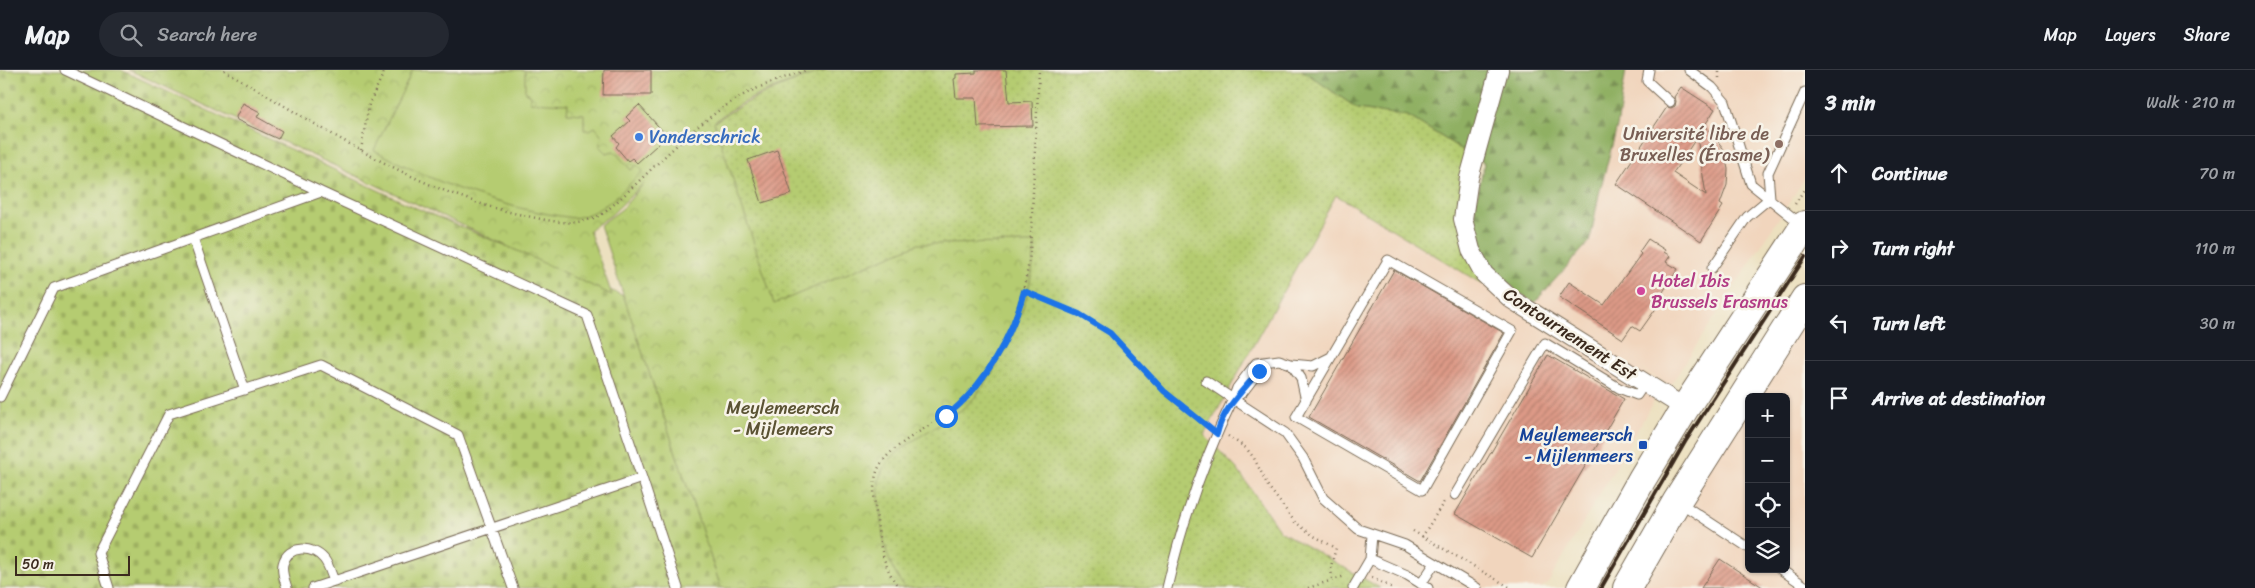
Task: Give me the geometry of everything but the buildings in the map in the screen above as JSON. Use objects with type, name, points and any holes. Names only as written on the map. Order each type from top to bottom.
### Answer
[{"type":"main road","points":[[1582,588],[1642,479],[1685,408],[1805,226]]},
{"type":"main road","points":[[1627,588],[1677,501],[1805,299]]},
{"type":"street","name":"Contournement Est","points":[[1500,70],[1469,178],[1463,219],[1471,250],[1484,274],[1511,299],[1685,408]]},
{"type":"lane","points":[[65,70],[321,192],[587,315],[678,588]]},
{"type":"lane","points":[[1649,70],[1647,81],[1670,102]]},
{"type":"lane","points":[[1689,70],[1712,87],[1725,102],[1751,184],[1788,215],[1805,226]]},
{"type":"lane","points":[[1770,198],[1768,174],[1805,92]]},
{"type":"lane","points":[[0,397],[54,288],[321,192]]},
{"type":"lane","points":[[1712,268],[1747,217],[1770,198]]},
{"type":"lane","points":[[192,238],[245,390]]},
{"type":"lane","points":[[1388,260],[1512,331],[1422,490],[1296,417],[1332,357],[1388,260]]},
{"type":"lane","points":[[1455,495],[1545,343],[1619,388],[1637,395],[1645,383]]},
{"type":"lane","points":[[1167,588],[1198,481],[1237,388],[1256,363],[1280,360],[1291,364],[1313,366],[1332,357]]},
{"type":"lane","points":[[1291,364],[1301,378],[1306,401]]},
{"type":"lane","points":[[110,588],[98,553],[169,414],[321,365],[458,435],[493,528],[512,588]]},
{"type":"lane","points":[[1206,381],[1285,433],[1303,458],[1324,498],[1358,529],[1405,545],[1477,588]]},
{"type":"lane","points":[[314,588],[642,478]]},
{"type":"lane","points":[[1677,501],[1745,545]]},
{"type":"lane","points":[[1354,588],[1360,573],[1370,559],[1372,534]]},
{"type":"lane","points":[[287,588],[283,577],[283,564],[292,552],[307,548],[317,552],[326,561],[334,581]]},
{"type":"lane","points":[[1370,559],[1425,586],[1435,563]]},
{"type":"lane","points":[[1786,573],[1805,586]]},
{"type":"path","points":[[224,70],[361,150],[424,183],[498,210],[550,221],[579,223],[604,214],[683,140],[731,102],[765,85],[807,70]]},
{"type":"path","points":[[361,150],[369,104],[385,70]]},
{"type":"path","points":[[899,588],[887,567],[879,544],[874,491],[876,472],[891,451],[946,416],[971,395],[1002,344],[1024,291],[1030,253],[1039,70]]},
{"type":"path","points":[[1024,291],[1079,314],[1110,333],[1164,391],[1218,432],[1246,448],[1259,467],[1268,486],[1295,522],[1336,548],[1331,566],[1332,579]]},
{"type":"path","points":[[1422,536],[1449,493],[1455,495]]},
{"type":"path","points":[[1413,531],[1511,588]]},
{"type":"shaded area","points":[[1626,70],[1805,70],[1805,178],[1670,386],[1626,360],[1664,384],[1548,583],[1541,588],[1380,588],[1280,531],[1237,469],[1204,435],[1336,194],[1482,284],[1517,291],[1534,303],[1590,241],[1599,194],[1617,127]]},
{"type":"shaded area","points":[[1805,288],[1805,588],[1620,588]]},
{"type":"green space","points":[[0,70],[121,70],[414,207],[624,296],[721,588],[0,588]]},
{"type":"green space","name":"Meylemeersch - Mijlemeers","points":[[129,70],[826,70],[782,85],[753,98],[714,122],[774,304],[918,244],[1035,243],[1030,284],[1017,324],[1008,344],[987,380],[965,407],[895,454],[885,465],[880,476],[879,504],[886,548],[891,565],[905,588],[721,588],[600,225],[622,209],[644,183],[611,215],[589,230],[612,295]]},
{"type":"green space","points":[[413,70],[525,70],[525,92],[530,95],[530,102],[568,104],[567,113],[584,114],[584,130],[590,130],[595,127],[603,137],[600,141],[600,147],[606,153],[614,151],[631,170],[637,165],[643,171],[612,200],[594,211],[574,218],[548,214],[496,201],[422,174],[374,150]]},
{"type":"green space","points":[[826,70],[1302,70],[1358,109],[1408,116],[1469,154],[1462,176],[1482,284],[1336,195],[1204,435],[1237,469],[1280,531],[1380,588],[721,588],[697,135],[742,105]]},
{"type":"green space","points":[[1302,70],[1626,70],[1617,127],[1599,194],[1590,241],[1534,303],[1517,291],[1492,268],[1481,246],[1473,218],[1484,163],[1408,116],[1358,109]]},
{"type":"railway","points":[[1601,588],[1685,442],[1805,257]]},
{"type":"place","name":"Vanderschrick","points":[[639,137]]},
{"type":"place","name":"Université libre de Bruxelles (Érasme)","points":[[1779,144]]},
{"type":"place","name":"Hotel Ibis Brussels Erasmus","points":[[1641,291]]},
{"type":"place","name":"Meylemeersch - Mijlenmeers","points":[[1643,445]]},
{"type":"route","points":[[946,416],[960,406],[981,381],[1002,344],[1024,291],[1079,314],[1110,333],[1164,391],[1180,406],[1217,434],[1233,399],[1243,392],[1259,371]]}]
